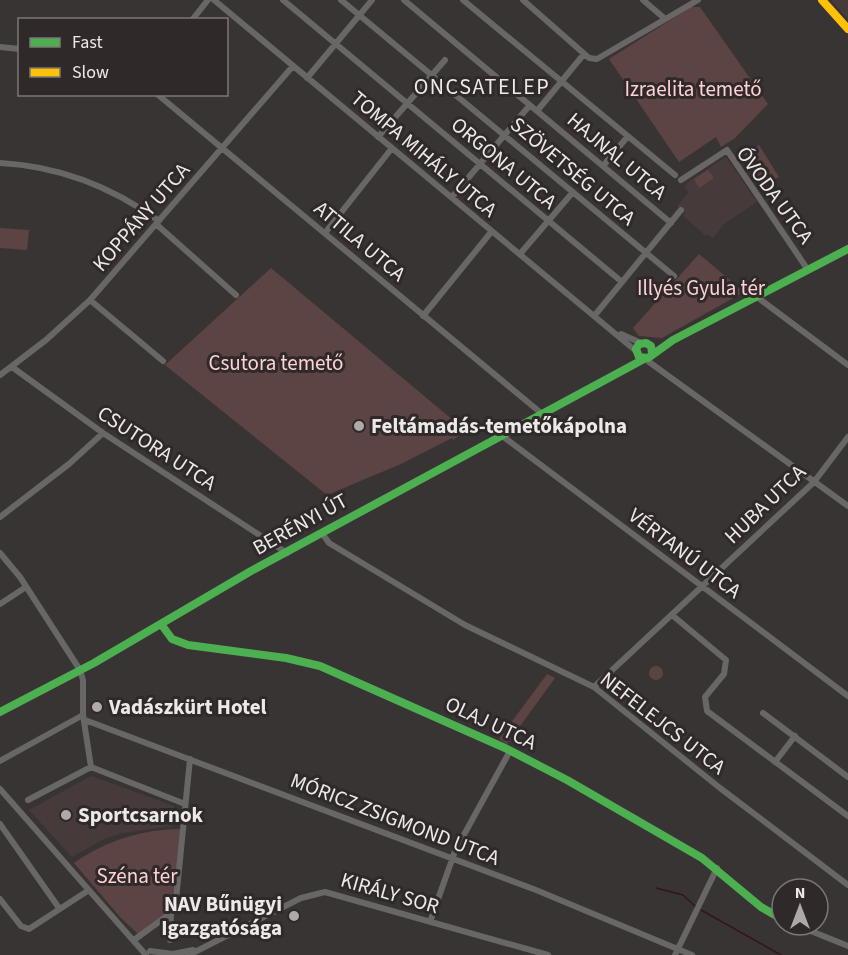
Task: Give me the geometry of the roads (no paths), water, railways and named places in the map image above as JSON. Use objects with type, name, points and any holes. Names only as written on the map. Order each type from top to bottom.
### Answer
[{"type":"main road","points":[[822,0],[848,29]]},
{"type":"main road","name":"BERÉNYI ÚT","points":[[0,712],[80,670],[287,552],[648,356],[673,340],[848,249]]},
{"type":"main road","name":"BERÉNYI ÚT","points":[[620,371],[640,348],[673,340]]},
{"type":"main road","points":[[640,348],[648,356]]},
{"type":"main road","points":[[640,348],[648,356]]},
{"type":"main road","name":"OLAJ UTCA","points":[[160,624],[172,639],[188,645],[286,658],[320,666],[510,751],[567,780],[717,868],[761,907],[770,912]]},
{"type":"street","points":[[194,18],[208,0]]},
{"type":"street","name":"TOMPA MIHÁLY UTCA","points":[[214,0],[615,332],[640,348]]},
{"type":"street","name":"ORGONA UTCA","points":[[283,0],[622,282]]},
{"type":"street","name":"SZÖVETSÉG UTCA","points":[[341,0],[674,276]]},
{"type":"street","points":[[307,78],[372,0]]},
{"type":"street","name":"HAJNAL UTCA","points":[[404,0],[671,223]]},
{"type":"street","points":[[463,0],[675,175]]},
{"type":"street","points":[[523,0],[584,54],[597,59],[698,0]]},
{"type":"street","points":[[643,0],[664,18]]},
{"type":"street","points":[[0,47],[18,49]]},
{"type":"street","points":[[537,111],[584,54]]},
{"type":"street","points":[[378,137],[445,60]]},
{"type":"street","name":"KOPPÁNY UTCA","points":[[0,375],[90,300],[293,66]]},
{"type":"street","name":"ATTILA UTCA","points":[[159,96],[542,413]]},
{"type":"street","points":[[452,197],[530,105]]},
{"type":"street","points":[[603,166],[628,136]]},
{"type":"street","points":[[324,233],[392,148]]},
{"type":"street","name":"ÓVODA UTCA","points":[[681,180],[727,150],[808,270]]},
{"type":"street","points":[[0,163],[33,166],[72,176],[122,197],[157,222],[236,295]]},
{"type":"street","points":[[520,254],[573,192]]},
{"type":"street","points":[[595,315],[681,210]]},
{"type":"street","points":[[423,316],[492,231]]},
{"type":"street","points":[[757,297],[848,364]]},
{"type":"street","points":[[90,300],[163,361]]},
{"type":"street","points":[[648,356],[664,371],[848,506]]},
{"type":"street","name":"CSUTORA UTCA","points":[[12,367],[103,433],[287,552]]},
{"type":"street","points":[[0,516],[69,464],[103,433]]},
{"type":"street","name":"VÉRTANÚ UTCA","points":[[501,435],[848,696]]},
{"type":"street","name":"HUBA UTCA","points":[[594,687],[814,482],[848,437]]},
{"type":"street","name":"NEFELEJCS UTCA","points":[[322,533],[329,543],[447,615],[594,687],[720,788],[848,885]]},
{"type":"street","points":[[0,553],[26,587],[80,670],[83,680],[84,718],[91,767]]},
{"type":"street","points":[[0,604],[26,587]]},
{"type":"street","points":[[672,615],[726,660],[724,674],[705,697],[707,711],[848,816]]},
{"type":"street","points":[[763,712],[848,777]]},
{"type":"street","points":[[0,761],[84,718]]},
{"type":"street","name":"MÓRICZ ZSIGMOND UTCA","points":[[84,718],[452,858],[676,952],[692,955]]},
{"type":"street","points":[[775,762],[795,736]]},
{"type":"street","points":[[430,922],[452,858],[510,751]]},
{"type":"street","points":[[170,940],[171,914],[176,904],[190,759]]},
{"type":"street","points":[[28,800],[91,767],[185,804]]},
{"type":"street","points":[[0,789],[134,940],[150,954]]},
{"type":"street","points":[[0,824],[59,908]]},
{"type":"street","points":[[676,952],[717,868]]},
{"type":"street","points":[[0,899],[25,929],[34,928],[59,908],[89,890]]},
{"type":"street","name":"KIRÁLY SOR","points":[[189,955],[301,898],[319,892],[335,894],[528,952],[548,955]]},
{"type":"street","points":[[134,940],[171,914]]},
{"type":"street","points":[[826,937],[848,946]]},
{"type":"street","name":"KIRÁLY SOR","points":[[150,954],[173,954],[197,950]]},
{"type":"waterway","points":[[656,888],[683,895],[695,906]]},
{"type":"waterway","points":[[701,910],[781,955]]},
{"type":"place","name":"Feltámadás-temetőkápolna","points":[[359,426]]},
{"type":"place","name":"Vadászkürt Hotel","points":[[97,707]]},
{"type":"place","name":"Sportcsarnok","points":[[66,815]]},
{"type":"place","name":"NAV Bűnügyi Igazgatósága","points":[[294,916]]},
{"type":"district","name":"ONCSATELEP","points":[[482,86]]},
{"type":"park label","name":"Izraelita temető","points":[[693,89]]},
{"type":"park label","name":"Illyés Gyula tér","points":[[701,288]]},
{"type":"park label","name":"Csutora temető","points":[[276,363]]},
{"type":"park label","name":"Széna tér","points":[[137,876]]}]
